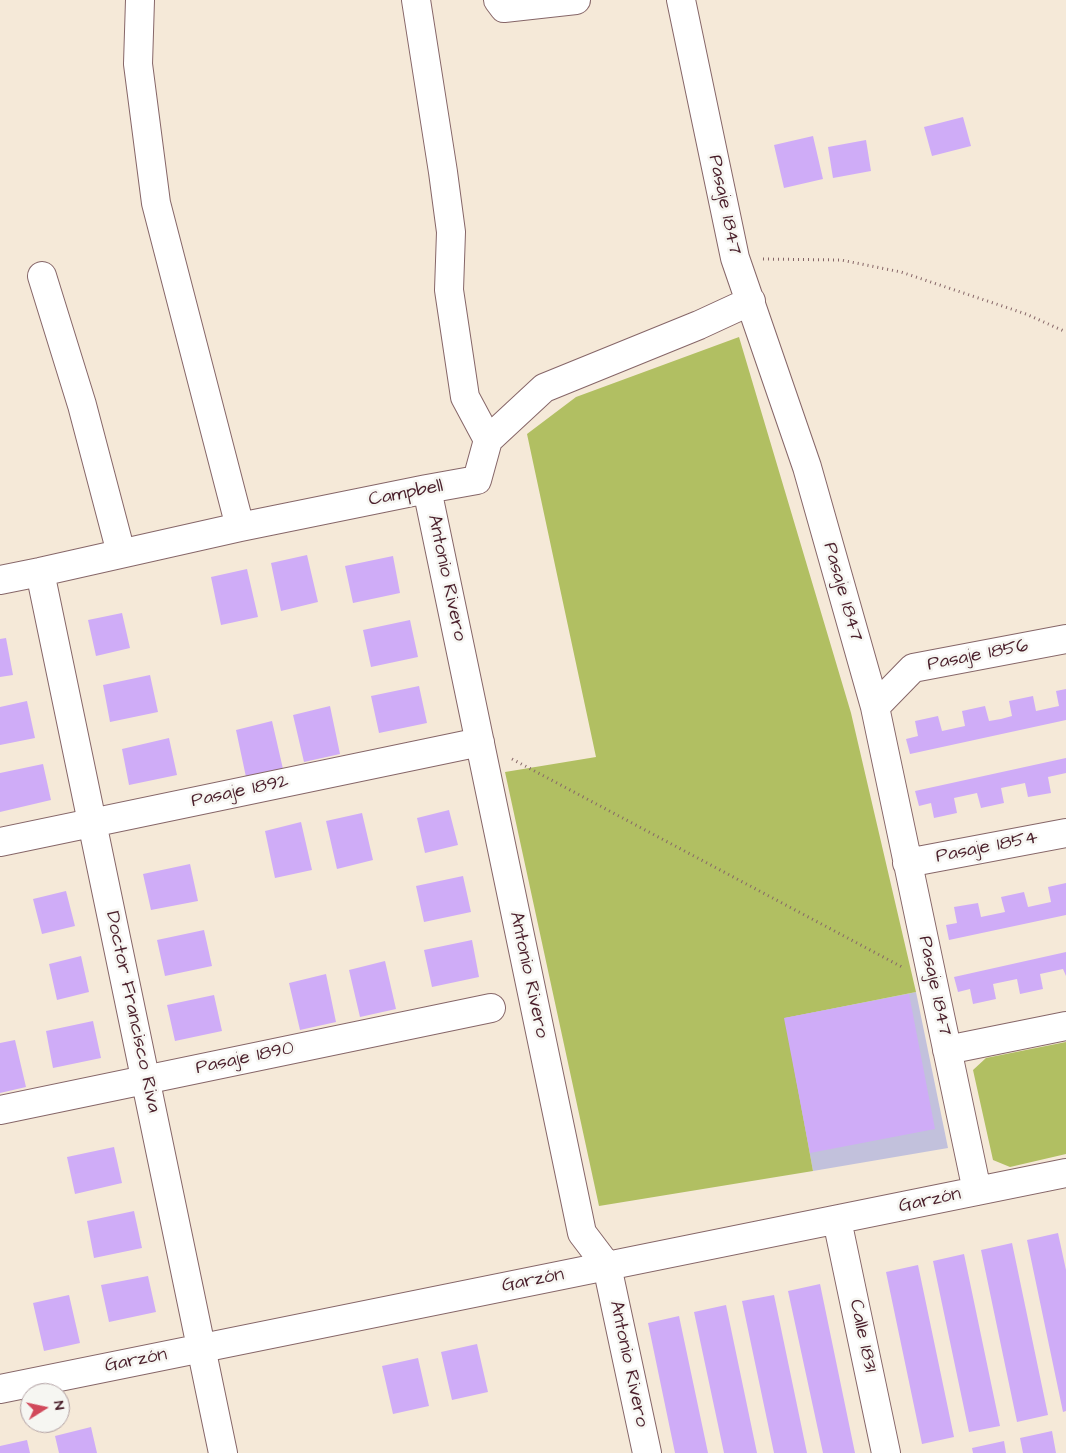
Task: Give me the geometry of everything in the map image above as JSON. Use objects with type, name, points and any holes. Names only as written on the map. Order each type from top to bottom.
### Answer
[{"type":"street","points":[[140,0],[138,64],[156,203],[240,526]]},
{"type":"street","points":[[416,0],[450,224],[449,290],[465,397],[488,440],[544,388],[699,325],[751,301]]},
{"type":"street","points":[[498,0],[504,8],[576,0]]},
{"type":"street","name":"Pasaje 1847","points":[[681,0],[735,258],[807,467],[875,707],[977,1191]]},
{"type":"street","points":[[42,276],[82,405],[121,553]]},
{"type":"street","name":"Campbell","points":[[0,580],[240,526],[477,480],[488,440]]},
{"type":"street","name":"Antonio Rivero","points":[[427,489],[582,1233],[607,1266],[647,1453]]},
{"type":"street","name":"Doctor Francisco Riva","points":[[40,572],[223,1453]]},
{"type":"street","name":"Pasaje 1856","points":[[875,707],[914,668],[1066,639]]},
{"type":"street","name":"Pasaje 1892","points":[[0,842],[480,742]]},
{"type":"street","name":"Pasaje 1854","points":[[907,864],[1066,833]]},
{"type":"street","name":"Pasaje 1890","points":[[0,1110],[491,1008]]},
{"type":"street","points":[[947,1050],[1066,1026]]},
{"type":"street","name":"Garzón","points":[[0,1389],[1066,1173]]},
{"type":"street","name":"Calle 1831","points":[[837,1220],[886,1453]]},
{"type":"path","points":[[735,258],[841,260],[901,272],[1026,314],[1066,332]]},
{"type":"path","points":[[480,742],[933,984]]},
{"type":"shaded area","points":[[916,992],[948,1148],[813,1171],[784,1018]]},
{"type":"green space","points":[[739,337],[851,713],[916,992],[785,1018],[813,1171],[599,1206],[505,772],[596,757],[527,434],[576,397]]},
{"type":"green space","points":[[1066,1042],[1066,1154],[1010,1167],[993,1160],[973,1070],[986,1058]]},
{"type":"building","points":[[963,117],[971,146],[932,156],[924,127]]},
{"type":"building","points":[[813,136],[823,179],[784,188],[774,145]]},
{"type":"building","points":[[866,140],[871,171],[833,178],[828,147]]},
{"type":"building","points":[[307,555],[318,602],[281,611],[271,563]]},
{"type":"building","points":[[393,556],[400,593],[353,603],[345,566]]},
{"type":"building","points":[[247,569],[258,617],[221,625],[211,577]]},
{"type":"building","points":[[122,613],[130,648],[96,656],[88,620]]},
{"type":"building","points":[[410,620],[418,657],[371,667],[363,630]]},
{"type":"building","points":[[6,638],[13,675],[0,677],[0,639]]},
{"type":"building","points":[[150,675],[158,712],[110,722],[103,685]]},
{"type":"building","points":[[419,686],[427,723],[379,733],[371,696]]},
{"type":"building","points":[[1066,689],[1066,720],[910,754],[906,739],[918,736],[915,721],[938,716],[942,731],[965,726],[962,711],[985,706],[989,721],[1001,719],[1012,716],[1009,701],[1033,696],[1036,711],[1059,706],[1056,691]]},
{"type":"building","points":[[27,701],[35,738],[0,745],[0,707]]},
{"type":"building","points":[[330,706],[340,754],[304,762],[293,715]]},
{"type":"building","points":[[272,721],[283,769],[246,777],[236,730]]},
{"type":"building","points":[[169,738],[177,775],[129,785],[122,749]]},
{"type":"building","points":[[1066,758],[1066,773],[1048,777],[1051,793],[1028,797],[1025,783],[1001,788],[1004,803],[981,808],[977,793],[954,798],[957,813],[934,818],[931,803],[919,806],[915,791]]},
{"type":"building","points":[[43,764],[51,800],[0,812],[0,773]]},
{"type":"building","points":[[449,810],[458,845],[425,853],[417,818]]},
{"type":"building","points":[[362,813],[373,860],[337,869],[326,821]]},
{"type":"building","points":[[301,822],[312,870],[275,878],[265,831]]},
{"type":"building","points":[[190,864],[198,901],[151,910],[143,874]]},
{"type":"building","points":[[463,876],[471,912],[424,922],[416,886]]},
{"type":"building","points":[[1066,883],[1066,915],[949,940],[946,925],[957,923],[954,907],[978,903],[981,917],[1005,912],[1001,897],[1024,892],[1028,907],[1051,902],[1048,887]]},
{"type":"building","points":[[66,891],[75,926],[42,934],[33,899]]},
{"type":"building","points":[[204,930],[212,966],[165,976],[157,940]]},
{"type":"building","points":[[472,940],[479,977],[432,987],[424,950]]},
{"type":"building","points":[[1066,952],[1066,976],[1063,969],[1040,974],[1043,989],[1020,994],[1017,979],[993,984],[996,999],[973,1004],[970,989],[958,992],[954,977]]},
{"type":"building","points":[[81,956],[89,992],[57,1000],[49,964]]},
{"type":"building","points":[[385,961],[396,1009],[360,1017],[349,970]]},
{"type":"building","points":[[326,974],[336,1022],[300,1030],[289,983]]},
{"type":"building","points":[[909,994],[935,1129],[810,1153],[784,1018]]},
{"type":"building","points":[[214,995],[222,1031],[175,1041],[167,1005]]},
{"type":"building","points":[[93,1021],[101,1058],[53,1068],[46,1031]]},
{"type":"building","points":[[15,1040],[26,1087],[0,1093],[0,1043]]},
{"type":"building","points":[[114,1147],[122,1183],[75,1194],[67,1157]]},
{"type":"building","points":[[134,1211],[142,1248],[94,1258],[87,1221]]},
{"type":"building","points":[[1058,1233],[1066,1270],[1066,1411],[1063,1412],[1027,1240]]},
{"type":"building","points":[[1012,1243],[1048,1415],[1017,1422],[981,1250]]},
{"type":"building","points":[[964,1254],[1000,1426],[969,1432],[933,1261]]},
{"type":"building","points":[[918,1265],[954,1437],[922,1444],[886,1272]]},
{"type":"building","points":[[148,1276],[156,1312],[109,1322],[101,1285]]},
{"type":"building","points":[[820,1284],[855,1453],[823,1453],[788,1291]]},
{"type":"building","points":[[69,1295],[80,1343],[44,1351],[33,1303]]},
{"type":"building","points":[[774,1295],[807,1453],[774,1453],[742,1301]]},
{"type":"building","points":[[726,1305],[757,1453],[724,1453],[694,1312]]},
{"type":"building","points":[[679,1316],[708,1453],[675,1453],[648,1323]]},
{"type":"building","points":[[477,1344],[488,1392],[452,1400],[441,1352]]},
{"type":"building","points":[[418,1358],[429,1406],[393,1414],[382,1366]]},
{"type":"building","points":[[91,1427],[97,1453],[59,1453],[55,1436]]},
{"type":"building","points":[[1052,1431],[1056,1453],[1023,1453],[1020,1438]]},
{"type":"building","points":[[27,1440],[30,1453],[0,1453],[0,1446]]},
{"type":"building","points":[[1004,1441],[1006,1453],[973,1453],[972,1448]]}]
